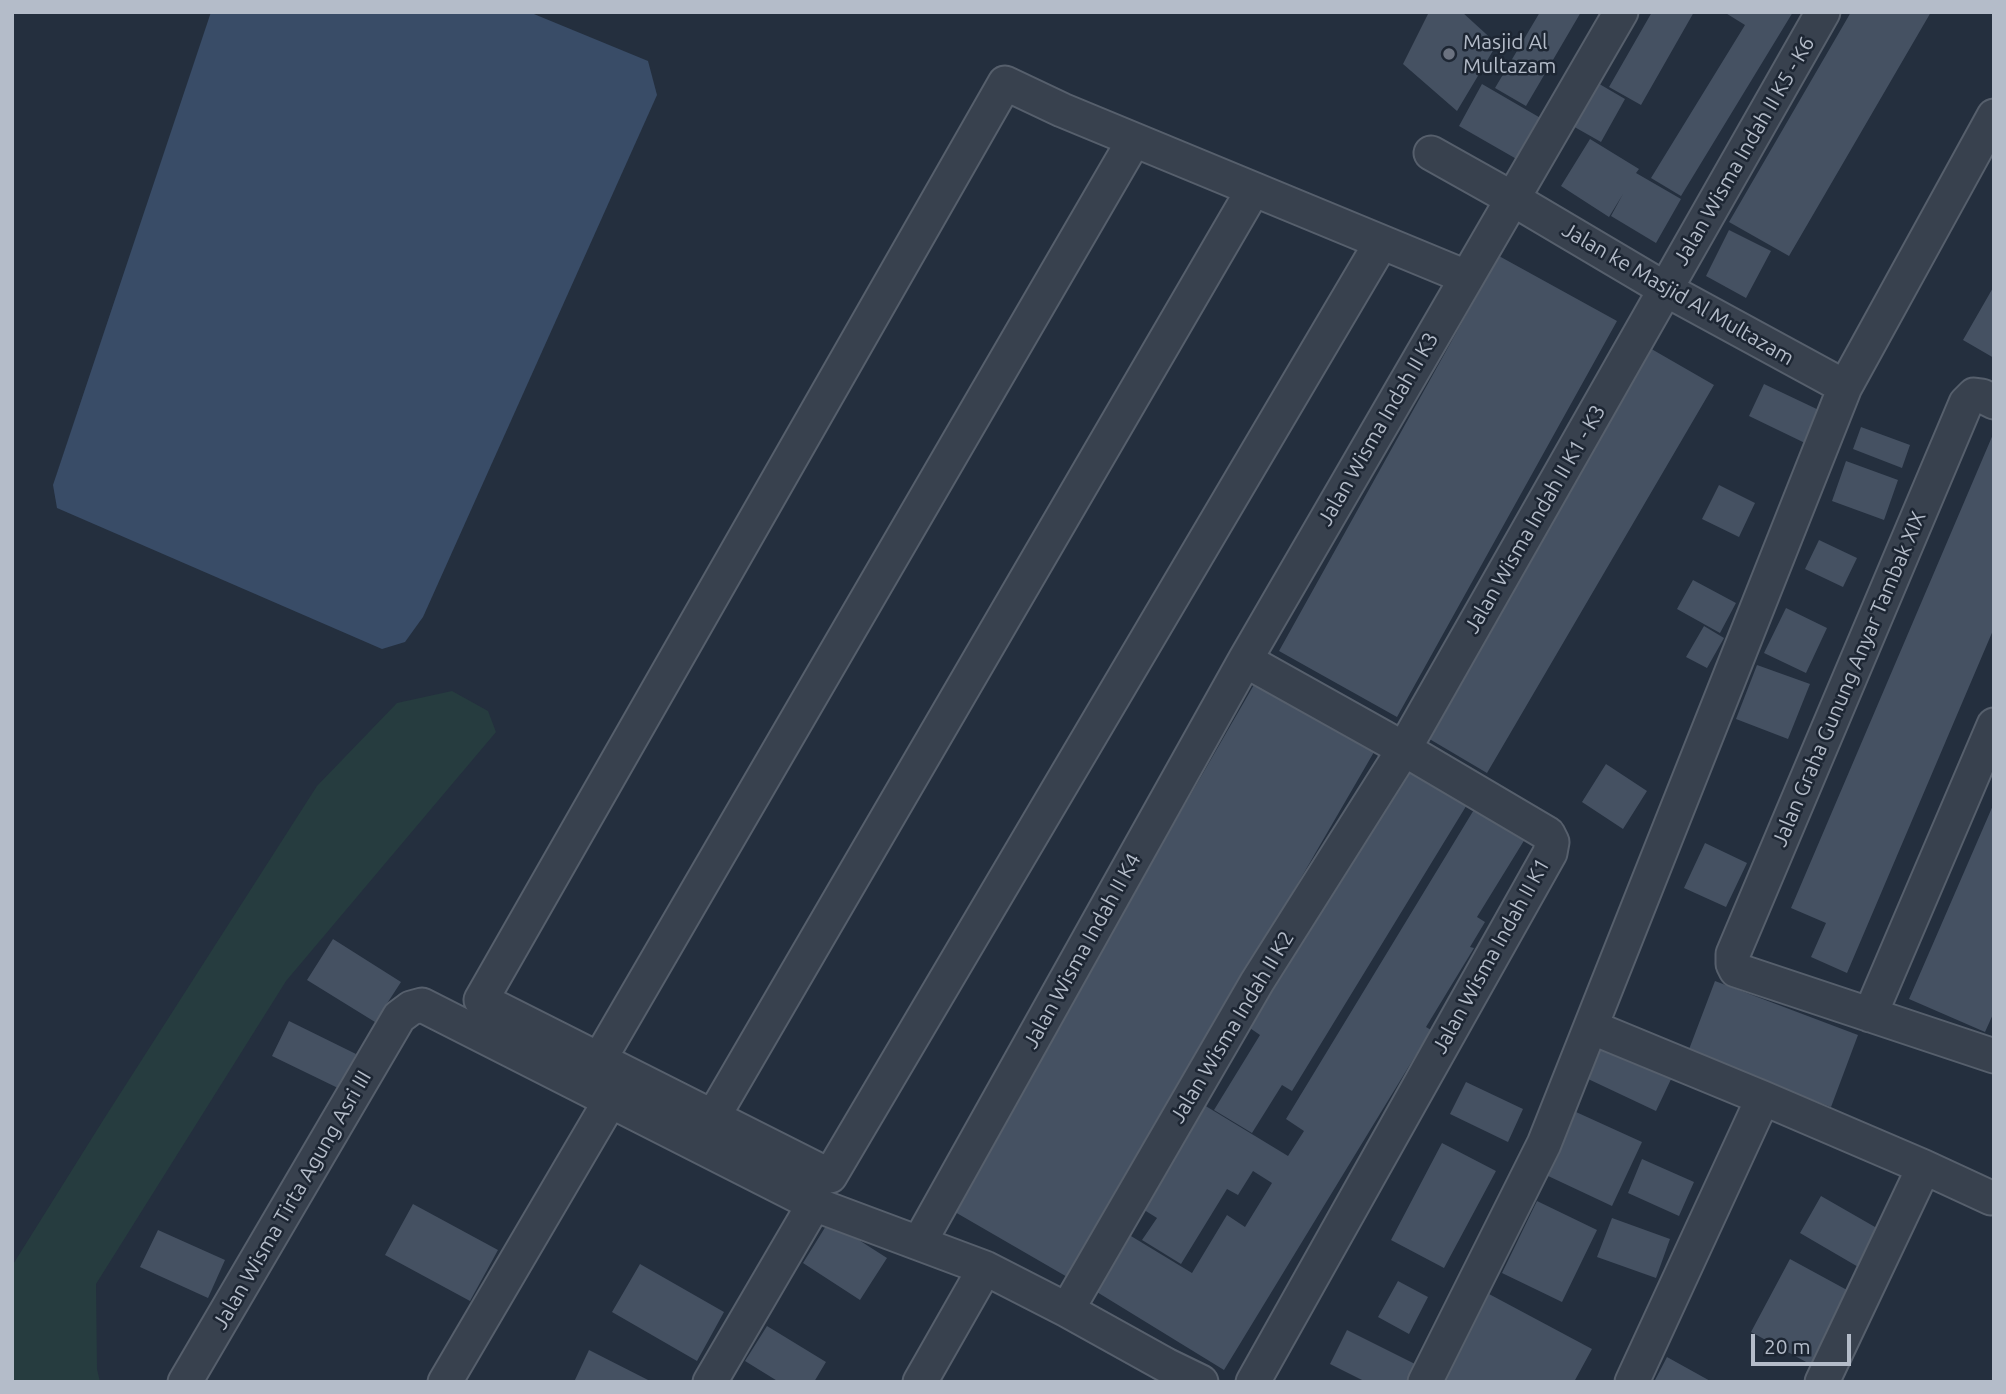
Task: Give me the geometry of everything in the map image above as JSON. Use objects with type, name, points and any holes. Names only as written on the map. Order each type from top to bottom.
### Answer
[{"type":"street","name":"Jalan Wisma Indah II K3","points":[[1245,660],[1621,12]]},
{"type":"street","name":"Jalan Wisma Indah II K5 - K6","points":[[1665,289],[1823,12]]},
{"type":"street","points":[[1381,243],[830,1176],[481,1000],[1005,83],[1062,110],[1466,278]]},
{"type":"street","points":[[1425,1382],[1544,1144],[1844,387],[1994,116]]},
{"type":"street","points":[[600,1060],[1134,140]]},
{"type":"street","name":"Jalan ke Masjid Al Multazam","points":[[1431,153],[1665,289],[1844,387]]},
{"type":"street","points":[[713,1117],[1253,190]]},
{"type":"street","name":"Jalan Wisma Indah II K1 - K3","points":[[1404,748],[1665,289]]},
{"type":"street","name":"Jalan Graha Gunung Anyar Tambak XIX","points":[[1870,1015],[1736,970],[1732,954],[1980,402]]},
{"type":"street","name":"Jalan Wisma Indah II K1","points":[[1245,660],[1404,748],[1548,834],[1552,842],[1550,853],[1253,1382]]},
{"type":"street","name":"Jalan Wisma Indah II K4","points":[[919,1243],[1245,660]]},
{"type":"street","points":[[1994,725],[1870,1015],[1994,1056]]},
{"type":"street","name":"Jalan Wisma Indah II K2","points":[[1067,1310],[1257,982],[1404,748]]},
{"type":"street","name":"Jalan Wisma Tirta Agung Asri III","points":[[185,1382],[399,1017],[411,1008],[422,1005],[610,1101]]},
{"type":"street","points":[[1591,1027],[1763,1098],[1991,1198]]},
{"type":"street","points":[[1632,1382],[1763,1098]]},
{"type":"street","points":[[445,1382],[610,1101],[814,1204],[985,1268],[1067,1310],[1161,1374],[1201,1382]]},
{"type":"street","points":[[1822,1382],[1924,1167]]},
{"type":"street","points":[[710,1382],[814,1204]]},
{"type":"street","points":[[920,1382],[985,1268]]},
{"type":"green space","points":[[452,691],[488,711],[496,732],[286,981],[96,1284],[97,1369],[100,1382],[12,1382],[12,1266],[102,1122],[317,786],[397,703]]},
{"type":"water","points":[[211,12],[529,12],[648,61],[657,95],[423,617],[405,642],[382,649],[57,508],[53,485]]},
{"type":"building","name":"Masjid Al Multazam","points":[[1429,12],[1462,12],[1497,44],[1457,111],[1403,64]]},
{"type":"building","points":[[1540,12],[1581,12],[1526,106],[1495,88]]},
{"type":"building","points":[[1652,12],[1694,12],[1641,105],[1609,87]]},
{"type":"building","points":[[1724,12],[1793,12],[1681,196],[1651,178],[1745,25]]},
{"type":"building","points":[[1851,12],[1931,12],[1789,256],[1729,222]]},
{"type":"building","points":[[1596,82],[1625,99],[1601,142],[1571,125]]},
{"type":"building","points":[[1482,84],[1544,120],[1520,161],[1459,126]]},
{"type":"building","points":[[1590,139],[1639,169],[1636,173],[1681,199],[1656,243],[1611,216],[1623,194],[1609,217],[1561,186]]},
{"type":"building","points":[[1729,230],[1771,251],[1746,298],[1706,276]]},
{"type":"building","points":[[1499,256],[1617,321],[1397,717],[1279,651]]},
{"type":"building","points":[[1994,286],[1994,358],[1963,340]]},
{"type":"building","points":[[1648,347],[1714,385],[1487,773],[1421,734]]},
{"type":"building","points":[[1764,384],[1823,412],[1807,444],[1749,416]]},
{"type":"building","points":[[1861,427],[1910,445],[1902,468],[1853,449]]},
{"type":"building","points":[[1994,432],[1994,628],[1847,973],[1811,957],[1826,923],[1791,908]]},
{"type":"building","points":[[1846,461],[1898,480],[1884,520],[1832,501]]},
{"type":"building","points":[[1719,485],[1755,503],[1739,537],[1702,519]]},
{"type":"building","points":[[1819,540],[1857,558],[1843,587],[1805,569]]},
{"type":"building","points":[[1693,580],[1736,603],[1720,633],[1677,609]]},
{"type":"building","points":[[1786,608],[1827,628],[1806,673],[1764,653]]},
{"type":"building","points":[[1704,626],[1724,638],[1707,668],[1686,657]]},
{"type":"building","points":[[1757,665],[1810,684],[1788,739],[1736,719]]},
{"type":"building","points":[[1255,683],[1374,752],[1069,1278],[948,1208]]},
{"type":"building","points":[[1403,763],[1468,803],[1292,1091],[1282,1085],[1252,1133],[1214,1110],[1260,1035],[1244,1024]]},
{"type":"building","points":[[1606,764],[1647,791],[1623,829],[1582,802]]},
{"type":"building","points":[[1994,803],[1994,1012],[1985,1032],[1909,999]]},
{"type":"building","points":[[1475,808],[1525,839],[1477,917],[1485,922],[1470,947],[1474,948],[1426,1027],[1431,1030],[1224,1370],[1092,1289],[1126,1233],[1192,1273],[1227,1215],[1245,1227],[1272,1183],[1253,1171],[1238,1195],[1227,1189],[1181,1264],[1142,1240],[1157,1218],[1141,1208],[1204,1105],[1288,1156],[1304,1131],[1286,1119]]},
{"type":"building","points":[[1705,843],[1747,863],[1726,907],[1684,888]]},
{"type":"building","points":[[333,939],[401,982],[375,1022],[307,980]]},
{"type":"building","points":[[1715,981],[1858,1035],[1831,1107],[1688,1052]]},
{"type":"building","points":[[289,1021],[356,1054],[340,1089],[272,1056]]},
{"type":"building","points":[[1602,1043],[1673,1075],[1656,1111],[1586,1078]]},
{"type":"building","points":[[1466,1082],[1523,1109],[1508,1142],[1450,1114]]},
{"type":"building","points":[[1576,1112],[1642,1142],[1612,1206],[1546,1175]]},
{"type":"building","points":[[1442,1143],[1496,1171],[1444,1268],[1391,1240]]},
{"type":"building","points":[[1642,1159],[1694,1182],[1679,1216],[1628,1193]]},
{"type":"building","points":[[1821,1196],[1882,1231],[1860,1268],[1800,1233]]},
{"type":"building","points":[[1537,1201],[1597,1230],[1562,1302],[1502,1273]]},
{"type":"building","points":[[413,1204],[498,1250],[470,1301],[385,1255]]},
{"type":"building","points":[[1612,1218],[1670,1239],[1656,1278],[1597,1257]]},
{"type":"building","points":[[829,1221],[887,1258],[860,1300],[803,1263]]},
{"type":"building","points":[[158,1230],[225,1260],[208,1298],[140,1267]]},
{"type":"building","points":[[1790,1259],[1858,1296],[1819,1369],[1751,1332]]},
{"type":"building","points":[[640,1264],[724,1312],[697,1361],[612,1312]]},
{"type":"building","points":[[1398,1281],[1428,1297],[1409,1334],[1378,1317]]},
{"type":"building","points":[[1489,1294],[1592,1349],[1574,1382],[1442,1382]]},
{"type":"building","points":[[767,1326],[826,1362],[814,1382],[779,1382],[745,1361]]},
{"type":"building","points":[[1347,1330],[1417,1365],[1409,1382],[1366,1382],[1330,1364]]},
{"type":"building","points":[[589,1350],[652,1382],[574,1382]]},
{"type":"building","points":[[1667,1357],[1712,1382],[1654,1382]]},
{"type":"place","name":"Masjid Al Multazam","points":[[1449,54]]}]
